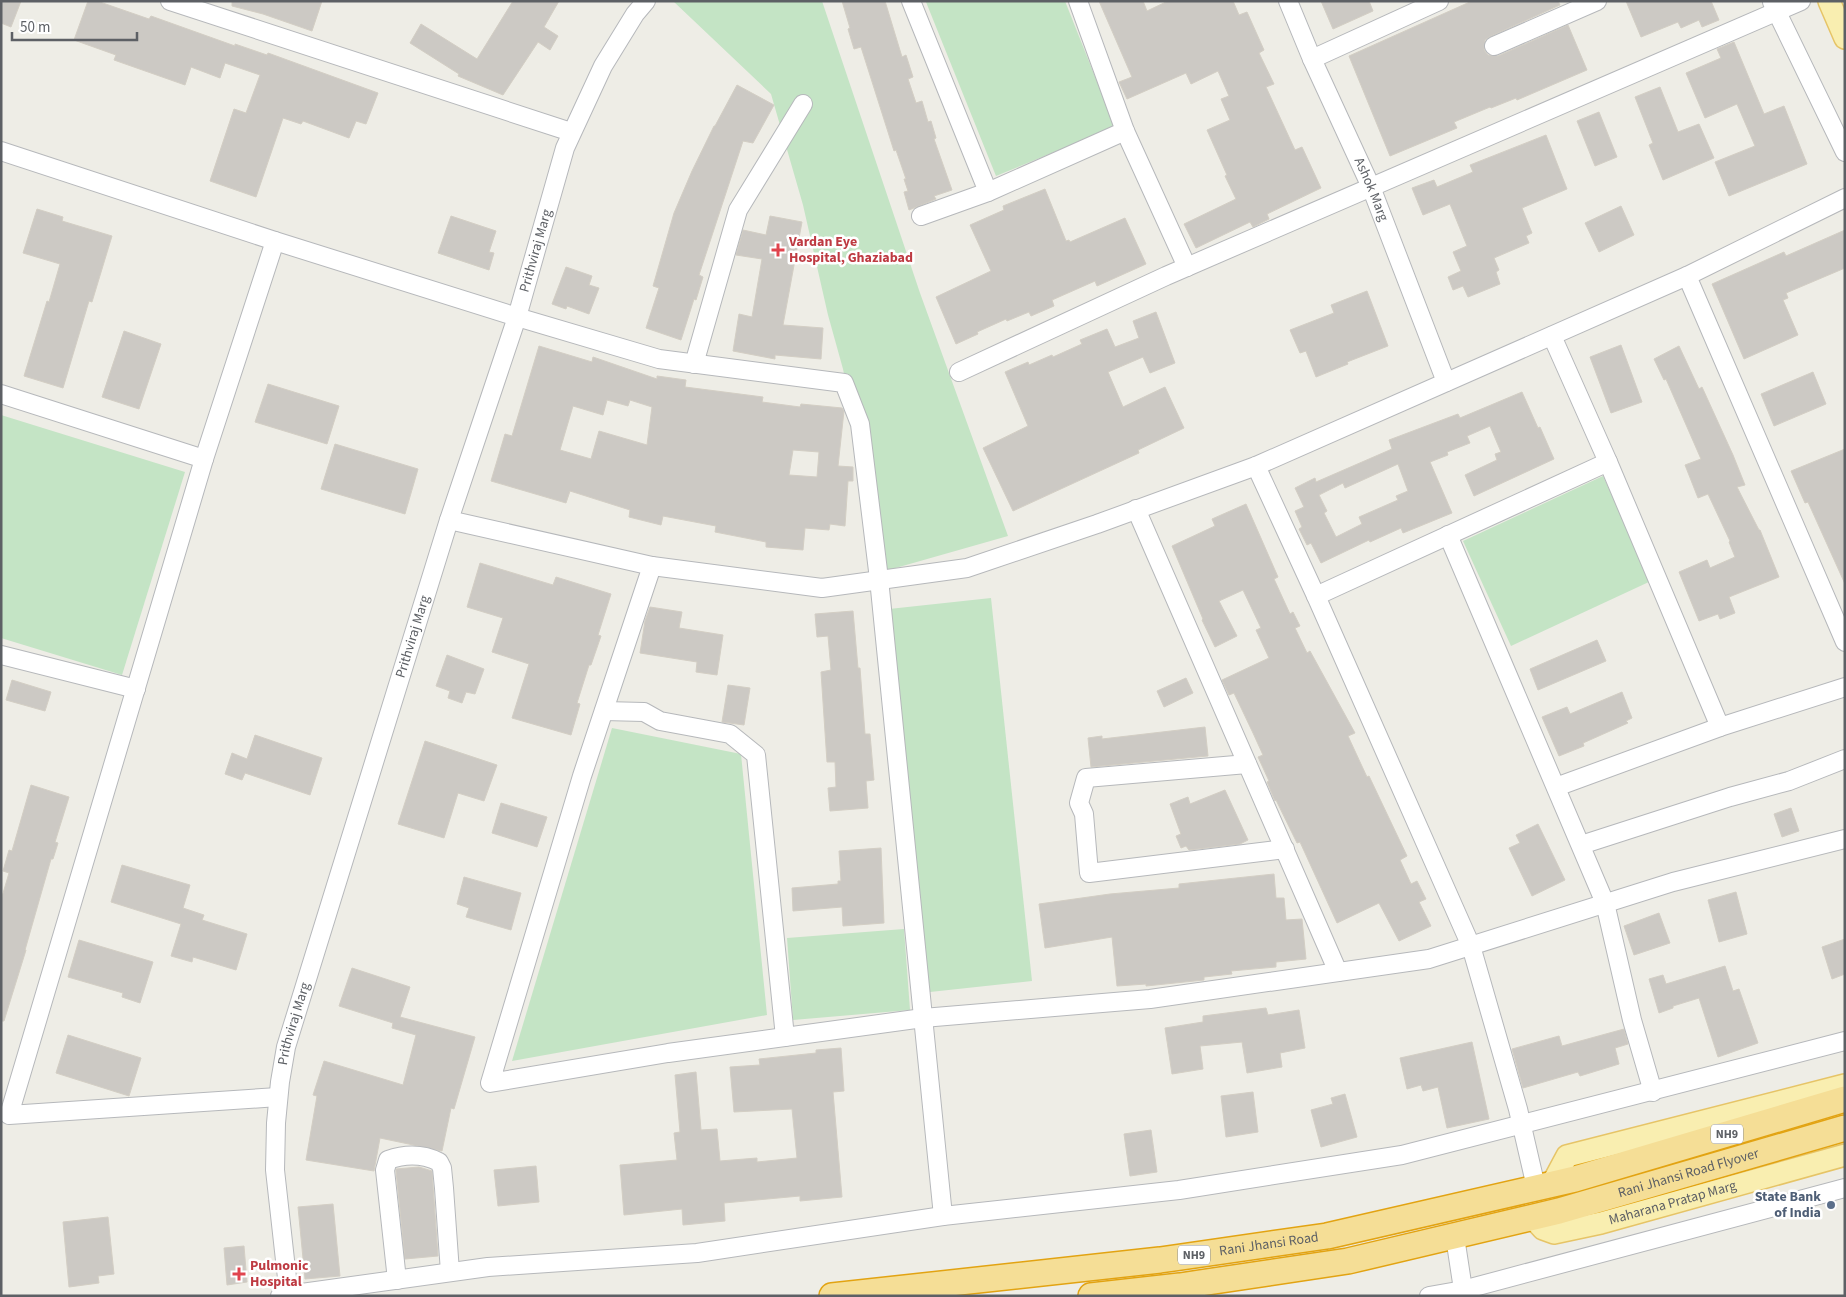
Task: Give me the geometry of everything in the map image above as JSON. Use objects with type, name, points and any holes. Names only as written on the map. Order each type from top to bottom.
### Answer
[{"type":"highway","name":"Rani Jhansi Road Flyover","points":[[1544,1185],[1609,1168],[1845,1099]]},
{"type":"highway","name":"Rani Jhansi Road Flyover","points":[[1534,1218],[1845,1128]]},
{"type":"highway","name":"Rani Jhansi Road","points":[[832,1296],[1008,1286],[1160,1260],[1327,1236],[1544,1185]]},
{"type":"highway","name":"Rani Jhansi Road","points":[[1091,1296],[1130,1294],[1348,1262],[1534,1218]]},
{"type":"main road","points":[[1829,1],[1845,38]]},
{"type":"main road","points":[[1544,1185],[1567,1156],[1845,1085]]},
{"type":"main road","name":"Maharana Pratap Marg","points":[[1534,1218],[1543,1229],[1554,1234],[1601,1223],[1845,1155]]},
{"type":"street","points":[[170,1],[210,8],[571,132]]},
{"type":"street","name":"Prithviraj Marg","points":[[286,1295],[275,1170],[278,1097],[286,1047],[449,520],[517,317],[565,148],[603,66],[634,14],[646,1]]},
{"type":"street","points":[[911,1],[988,192]]},
{"type":"street","points":[[1078,1],[1125,131],[1187,267]]},
{"type":"street","name":"Ashok Marg","points":[[1288,1],[1312,59],[1372,187],[1446,382]]},
{"type":"street","points":[[1312,59],[1439,1]]},
{"type":"street","points":[[1494,46],[1596,1]]},
{"type":"street","points":[[959,372],[1187,267],[1372,187],[1774,7],[1801,1]]},
{"type":"street","points":[[1774,7],[1845,152]]},
{"type":"street","points":[[694,364],[738,210],[803,104]]},
{"type":"street","points":[[921,216],[988,192],[1125,131]]},
{"type":"street","points":[[1,151],[275,241],[517,317],[659,359],[844,383],[860,424],[879,579],[943,1216]]},
{"type":"street","points":[[449,520],[652,566],[822,588],[966,568],[1136,510],[1256,466],[1687,276],[1845,198]]},
{"type":"street","points":[[275,241],[204,459],[136,689],[5,1116],[278,1097]]},
{"type":"street","points":[[1687,276],[1845,642]]},
{"type":"street","points":[[1552,336],[1608,462],[1720,727]]},
{"type":"street","points":[[1,394],[204,459]]},
{"type":"street","points":[[1316,596],[1608,462]]},
{"type":"street","points":[[1256,466],[1316,596],[1470,946],[1522,1123],[1544,1185]]},
{"type":"street","points":[[1136,510],[1338,972]]},
{"type":"street","points":[[1448,536],[1605,903],[1632,1020],[1653,1092]]},
{"type":"street","points":[[652,566],[582,776],[490,1083],[668,1053],[923,1018],[1150,999],[1429,959],[1673,882],[1845,838]]},
{"type":"street","points":[[2,657],[136,689]]},
{"type":"street","points":[[1556,787],[1720,727],[1845,687]]},
{"type":"street","points":[[604,710],[644,712],[660,720],[730,734],[756,755],[785,1037]]},
{"type":"street","points":[[1581,845],[1730,797],[1789,781],[1845,759]]},
{"type":"street","points":[[1247,764],[1086,778],[1079,803],[1084,814],[1089,873],[1285,849]]},
{"type":"street","points":[[286,1295],[488,1267],[697,1252],[943,1216],[1178,1190],[1402,1155],[1522,1123],[1653,1092],[1845,1041]]},
{"type":"street","points":[[397,1280],[385,1170],[388,1160],[396,1157],[420,1155],[439,1162],[442,1168],[450,1272]]},
{"type":"street","points":[[1430,1296],[1464,1293],[1845,1188]]},
{"type":"street","points":[[1455,1237],[1464,1293]]},
{"type":"green space","points":[[673,1],[822,1],[920,293],[1008,536],[885,571],[843,369],[828,315],[803,205],[771,94]]},
{"type":"green space","points":[[1065,1],[1115,127],[996,176],[926,2]]},
{"type":"green space","points":[[1,415],[185,472],[122,675],[1,638]]},
{"type":"green space","points":[[1603,476],[1651,581],[1511,646],[1463,541]]},
{"type":"green space","points":[[991,598],[1032,981],[930,992],[889,609]]},
{"type":"green space","points":[[612,728],[741,754],[767,1015],[512,1061]]},
{"type":"green space","points":[[904,929],[910,1010],[793,1020],[787,938]]},
{"type":"building","points":[[1,1],[21,1],[11,27],[1,23]]},
{"type":"building","points":[[88,1],[97,1],[149,19],[151,16],[235,46],[235,44],[267,55],[268,53],[378,93],[366,124],[356,121],[349,138],[303,121],[301,124],[283,118],[256,197],[210,181],[234,109],[246,113],[260,75],[225,63],[220,78],[191,67],[185,85],[114,60],[116,55],[74,40]]},
{"type":"building","points":[[232,1],[322,1],[312,31],[263,14],[232,6]]},
{"type":"building","points":[[513,1],[559,1],[544,27],[558,36],[550,50],[538,42],[503,95],[458,76],[459,74],[410,43],[421,24],[477,59]]},
{"type":"building","points":[[842,1],[885,1],[902,57],[906,55],[913,77],[908,79],[916,103],[922,101],[928,122],[931,121],[936,138],[934,139],[952,190],[934,196],[936,199],[909,210],[904,192],[908,191],[904,179],[906,179],[896,150],[894,151],[861,47],[854,49]]},
{"type":"building","points":[[1099,1],[1143,1],[1147,11],[1168,1],[1233,1],[1239,15],[1247,12],[1264,50],[1259,53],[1274,84],[1266,87],[1295,150],[1302,147],[1321,188],[1267,214],[1269,219],[1253,227],[1250,222],[1196,248],[1184,224],[1236,199],[1207,130],[1230,120],[1221,99],[1229,96],[1218,71],[1191,84],[1186,73],[1127,99],[1119,82],[1132,77]]},
{"type":"building","points":[[1321,1],[1369,1],[1373,11],[1333,29]]},
{"type":"building","points":[[1472,1],[1558,1],[1560,5],[1489,37],[1485,40],[1484,50],[1488,55],[1498,56],[1568,25],[1587,70],[1517,100],[1516,98],[1490,107],[1454,122],[1457,128],[1390,156],[1349,56]]},
{"type":"building","points":[[1626,1],[1711,1],[1719,20],[1702,27],[1699,20],[1681,28],[1678,22],[1641,37]]},
{"type":"building","points":[[1734,42],[1764,114],[1784,106],[1807,164],[1729,196],[1715,162],[1755,146],[1737,104],[1705,118],[1686,73],[1721,58],[1717,49]]},
{"type":"building","points":[[737,85],[774,105],[753,143],[743,141],[699,275],[703,277],[696,300],[694,299],[681,340],[646,328],[659,288],[653,286],[674,213],[714,126]]},
{"type":"building","points":[[1660,87],[1678,132],[1699,124],[1714,158],[1663,180],[1649,145],[1653,143],[1635,97]]},
{"type":"building","points":[[1599,112],[1617,157],[1595,166],[1577,121]]},
{"type":"building","points":[[1546,135],[1567,189],[1522,208],[1532,233],[1526,236],[1529,243],[1494,258],[1499,270],[1496,272],[1500,284],[1468,297],[1463,286],[1453,290],[1448,277],[1461,271],[1453,252],[1467,246],[1450,204],[1423,215],[1412,188],[1434,180],[1437,187],[1473,172],[1470,165]]},
{"type":"building","points":[[1045,189],[1066,241],[1069,240],[1070,242],[1125,218],[1146,264],[1097,286],[1095,281],[1052,300],[1054,306],[1031,316],[1029,312],[1007,321],[1006,319],[956,344],[936,297],[991,271],[970,225],[1004,210],[1003,206]]},
{"type":"building","points":[[1621,206],[1634,235],[1599,252],[1585,223]]},
{"type":"building","points":[[37,209],[63,217],[62,221],[112,236],[92,302],[89,301],[63,388],[24,376],[60,264],[23,253]]},
{"type":"building","points":[[451,216],[496,231],[489,252],[494,253],[489,270],[438,253]]},
{"type":"building","points":[[770,216],[802,222],[783,325],[823,328],[821,359],[775,355],[775,359],[733,351],[739,314],[752,317],[762,259],[736,255],[743,230],[766,235]]},
{"type":"building","points":[[1845,230],[1845,268],[1786,293],[1788,298],[1783,300],[1798,335],[1744,359],[1712,284],[1784,252],[1786,256]]},
{"type":"building","points":[[566,267],[592,276],[589,285],[599,288],[589,314],[567,306],[566,309],[552,304]]},
{"type":"building","points":[[1367,291],[1388,346],[1347,362],[1348,364],[1316,377],[1306,351],[1300,353],[1290,330],[1334,313],[1331,305]]},
{"type":"building","points":[[1156,312],[1175,363],[1150,373],[1143,357],[1108,372],[1123,407],[1165,387],[1184,428],[1138,450],[1139,453],[1013,511],[983,448],[1028,426],[1005,372],[1028,362],[1029,365],[1052,355],[1053,357],[1082,344],[1080,340],[1107,329],[1115,347],[1139,338],[1133,321]]},
{"type":"building","points":[[124,331],[161,344],[139,409],[102,397]]},
{"type":"building","points":[[1621,345],[1642,402],[1611,413],[1590,357]]},
{"type":"building","points":[[539,346],[592,362],[593,357],[657,379],[657,376],[686,380],[685,387],[763,397],[762,402],[800,407],[801,404],[842,408],[844,411],[838,466],[853,467],[853,481],[848,481],[845,526],[830,524],[829,530],[805,528],[803,550],[766,547],[766,542],[715,532],[716,526],[663,516],[661,525],[629,517],[630,510],[570,491],[566,503],[491,481],[505,434],[512,436]],"holes":[[[607,400],[628,406],[630,400],[652,407],[647,445],[599,431],[591,459],[560,450],[573,406],[603,415]],[[793,450],[819,452],[817,477],[789,475]]]},
{"type":"building","points":[[1679,346],[1699,389],[1702,387],[1733,455],[1745,485],[1737,487],[1760,530],[1779,577],[1729,597],[1735,613],[1720,619],[1718,614],[1699,621],[1679,572],[1707,560],[1710,568],[1735,557],[1730,541],[1708,494],[1698,498],[1685,465],[1701,459],[1666,379],[1664,380],[1654,359]]},
{"type":"building","points":[[1813,372],[1826,404],[1774,426],[1761,394]]},
{"type":"building","points":[[268,384],[339,406],[327,444],[255,422]]},
{"type":"building","points":[[1522,392],[1554,459],[1474,496],[1465,475],[1497,460],[1495,454],[1501,452],[1490,426],[1467,436],[1470,443],[1447,452],[1448,455],[1430,462],[1452,513],[1403,533],[1401,528],[1370,542],[1369,540],[1321,563],[1311,543],[1307,545],[1299,529],[1302,527],[1295,511],[1304,507],[1295,488],[1315,478],[1316,482],[1392,449],[1389,440],[1458,414],[1460,418]],"holes":[[[1398,464],[1408,491],[1396,496],[1398,500],[1359,517],[1362,524],[1336,537],[1324,513],[1327,511],[1319,495],[1343,483],[1345,488]]]},
{"type":"building","points":[[335,444],[418,469],[405,514],[321,489]]},
{"type":"building","points":[[1845,449],[1845,584],[1808,502],[1805,503],[1791,471]]},
{"type":"building","points":[[1246,504],[1278,577],[1274,579],[1290,614],[1293,612],[1300,626],[1295,628],[1307,653],[1310,651],[1355,733],[1348,736],[1407,856],[1400,860],[1411,884],[1417,881],[1426,899],[1419,902],[1431,926],[1399,941],[1379,903],[1337,923],[1300,842],[1297,843],[1275,801],[1267,782],[1269,781],[1258,757],[1263,755],[1253,733],[1234,693],[1229,695],[1222,680],[1269,658],[1256,630],[1261,628],[1243,590],[1219,601],[1237,636],[1215,647],[1172,546],[1215,526],[1212,519]]},
{"type":"building","points":[[480,563],[553,585],[556,577],[611,594],[598,635],[601,636],[591,665],[589,665],[577,703],[580,704],[571,735],[512,718],[529,664],[492,652],[503,618],[467,607]]},
{"type":"building","points":[[650,607],[682,612],[679,628],[723,635],[717,675],[696,672],[697,662],[640,653],[645,621]]},
{"type":"building","points":[[853,611],[865,734],[870,734],[874,780],[866,781],[868,808],[830,811],[828,788],[836,787],[835,762],[827,762],[821,672],[831,670],[828,636],[817,637],[815,614]]},
{"type":"building","points":[[1597,640],[1606,661],[1538,690],[1530,669]]},
{"type":"building","points":[[447,655],[484,669],[475,694],[466,692],[462,703],[448,698],[450,691],[436,686]]},
{"type":"building","points":[[1186,678],[1193,693],[1164,707],[1157,691]]},
{"type":"building","points":[[12,680],[51,692],[45,711],[6,700]]},
{"type":"building","points":[[728,685],[750,688],[744,725],[722,722]]},
{"type":"building","points":[[1622,692],[1632,718],[1626,721],[1628,723],[1583,743],[1584,746],[1559,756],[1542,717],[1567,707],[1570,714]]},
{"type":"building","points":[[1205,727],[1208,756],[1091,767],[1088,738],[1102,736],[1102,739]]},
{"type":"building","points":[[255,735],[322,758],[310,795],[245,773],[242,780],[225,774],[232,753],[247,759]]},
{"type":"building","points":[[425,741],[497,765],[484,801],[458,793],[444,838],[398,824]]},
{"type":"building","points":[[31,785],[69,797],[55,842],[58,843],[53,859],[51,859],[26,950],[4,1021],[1,1021],[1,900],[9,873],[3,871],[9,850],[12,851]]},
{"type":"building","points":[[1225,790],[1248,840],[1240,844],[1189,850],[1186,846],[1181,848],[1176,836],[1181,834],[1170,804],[1188,797],[1190,804]]},
{"type":"building","points":[[501,803],[547,817],[537,847],[492,833]]},
{"type":"building","points":[[1791,808],[1799,831],[1782,837],[1774,814]]},
{"type":"building","points":[[1538,824],[1565,880],[1532,896],[1509,848],[1520,843],[1516,835]]},
{"type":"building","points":[[881,848],[884,923],[843,926],[842,907],[793,911],[792,888],[838,884],[838,881],[841,881],[839,851]]},
{"type":"building","points":[[122,865],[190,885],[183,908],[204,915],[202,920],[247,934],[236,970],[193,957],[192,962],[171,956],[181,924],[111,902]]},
{"type":"building","points":[[1274,874],[1276,898],[1284,898],[1286,920],[1302,919],[1306,959],[1276,962],[1276,967],[1231,971],[1232,974],[1204,977],[1204,980],[1146,986],[1146,984],[1117,986],[1112,937],[1045,948],[1039,904],[1110,894],[1179,888],[1179,884]]},
{"type":"building","points":[[464,877],[521,893],[511,930],[466,917],[469,908],[457,904]]},
{"type":"building","points":[[1736,892],[1747,934],[1719,942],[1708,900]]},
{"type":"building","points":[[1659,913],[1670,943],[1634,955],[1624,926]]},
{"type":"building","points":[[1845,939],[1845,974],[1832,979],[1822,947]]},
{"type":"building","points":[[79,940],[153,962],[140,1003],[122,997],[123,993],[68,977]]},
{"type":"building","points":[[1725,966],[1733,991],[1739,989],[1758,1043],[1718,1057],[1699,998],[1673,1006],[1673,1008],[1659,1013],[1649,979],[1663,975],[1666,984]]},
{"type":"building","points":[[352,968],[410,987],[400,1017],[475,1037],[454,1109],[451,1108],[442,1151],[380,1138],[374,1171],[306,1160],[317,1096],[313,1095],[324,1061],[403,1085],[416,1035],[392,1028],[393,1023],[339,1006]]},
{"type":"building","points":[[1266,1008],[1268,1015],[1299,1010],[1305,1048],[1280,1053],[1282,1067],[1247,1073],[1242,1042],[1200,1046],[1203,1069],[1172,1074],[1165,1028],[1203,1022],[1203,1016]]},
{"type":"building","points":[[1624,1029],[1628,1044],[1615,1048],[1619,1064],[1580,1076],[1578,1072],[1523,1088],[1512,1049],[1559,1036],[1562,1046]]},
{"type":"building","points":[[68,1035],[141,1058],[129,1096],[56,1073]]},
{"type":"building","points":[[1472,1042],[1489,1119],[1447,1128],[1438,1087],[1423,1091],[1421,1085],[1407,1089],[1400,1058]]},
{"type":"building","points":[[841,1048],[844,1091],[833,1092],[842,1197],[800,1201],[800,1196],[724,1203],[725,1221],[683,1225],[682,1209],[624,1215],[620,1165],[677,1160],[674,1133],[680,1132],[675,1075],[696,1072],[701,1130],[717,1129],[720,1161],[757,1158],[757,1162],[797,1158],[792,1109],[734,1112],[730,1067],[760,1065],[759,1059],[816,1053],[816,1050]]},
{"type":"building","points":[[1253,1092],[1258,1132],[1226,1137],[1221,1096]]},
{"type":"building","points":[[1345,1094],[1357,1137],[1321,1147],[1311,1110],[1333,1104],[1331,1098]]},
{"type":"building","points":[[1151,1130],[1157,1172],[1130,1176],[1124,1134]]},
{"type":"building","points":[[536,1166],[539,1202],[498,1206],[494,1170]]},
{"type":"building","points":[[419,1167],[432,1171],[438,1256],[405,1259],[396,1169]]},
{"type":"building","points":[[333,1204],[340,1276],[305,1279],[298,1207]]},
{"type":"building","points":[[108,1217],[114,1274],[98,1276],[99,1283],[69,1287],[63,1222]]},
{"type":"building","points":[[244,1246],[247,1282],[227,1285],[224,1248]]},
{"type":"place","name":"Vardan Eye Hospital, Ghaziabad","points":[[778,250]]},
{"type":"place","name":"State Bank of India","points":[[1831,1205]]},
{"type":"place","name":"Pulmonic Hospital","points":[[239,1274]]}]
